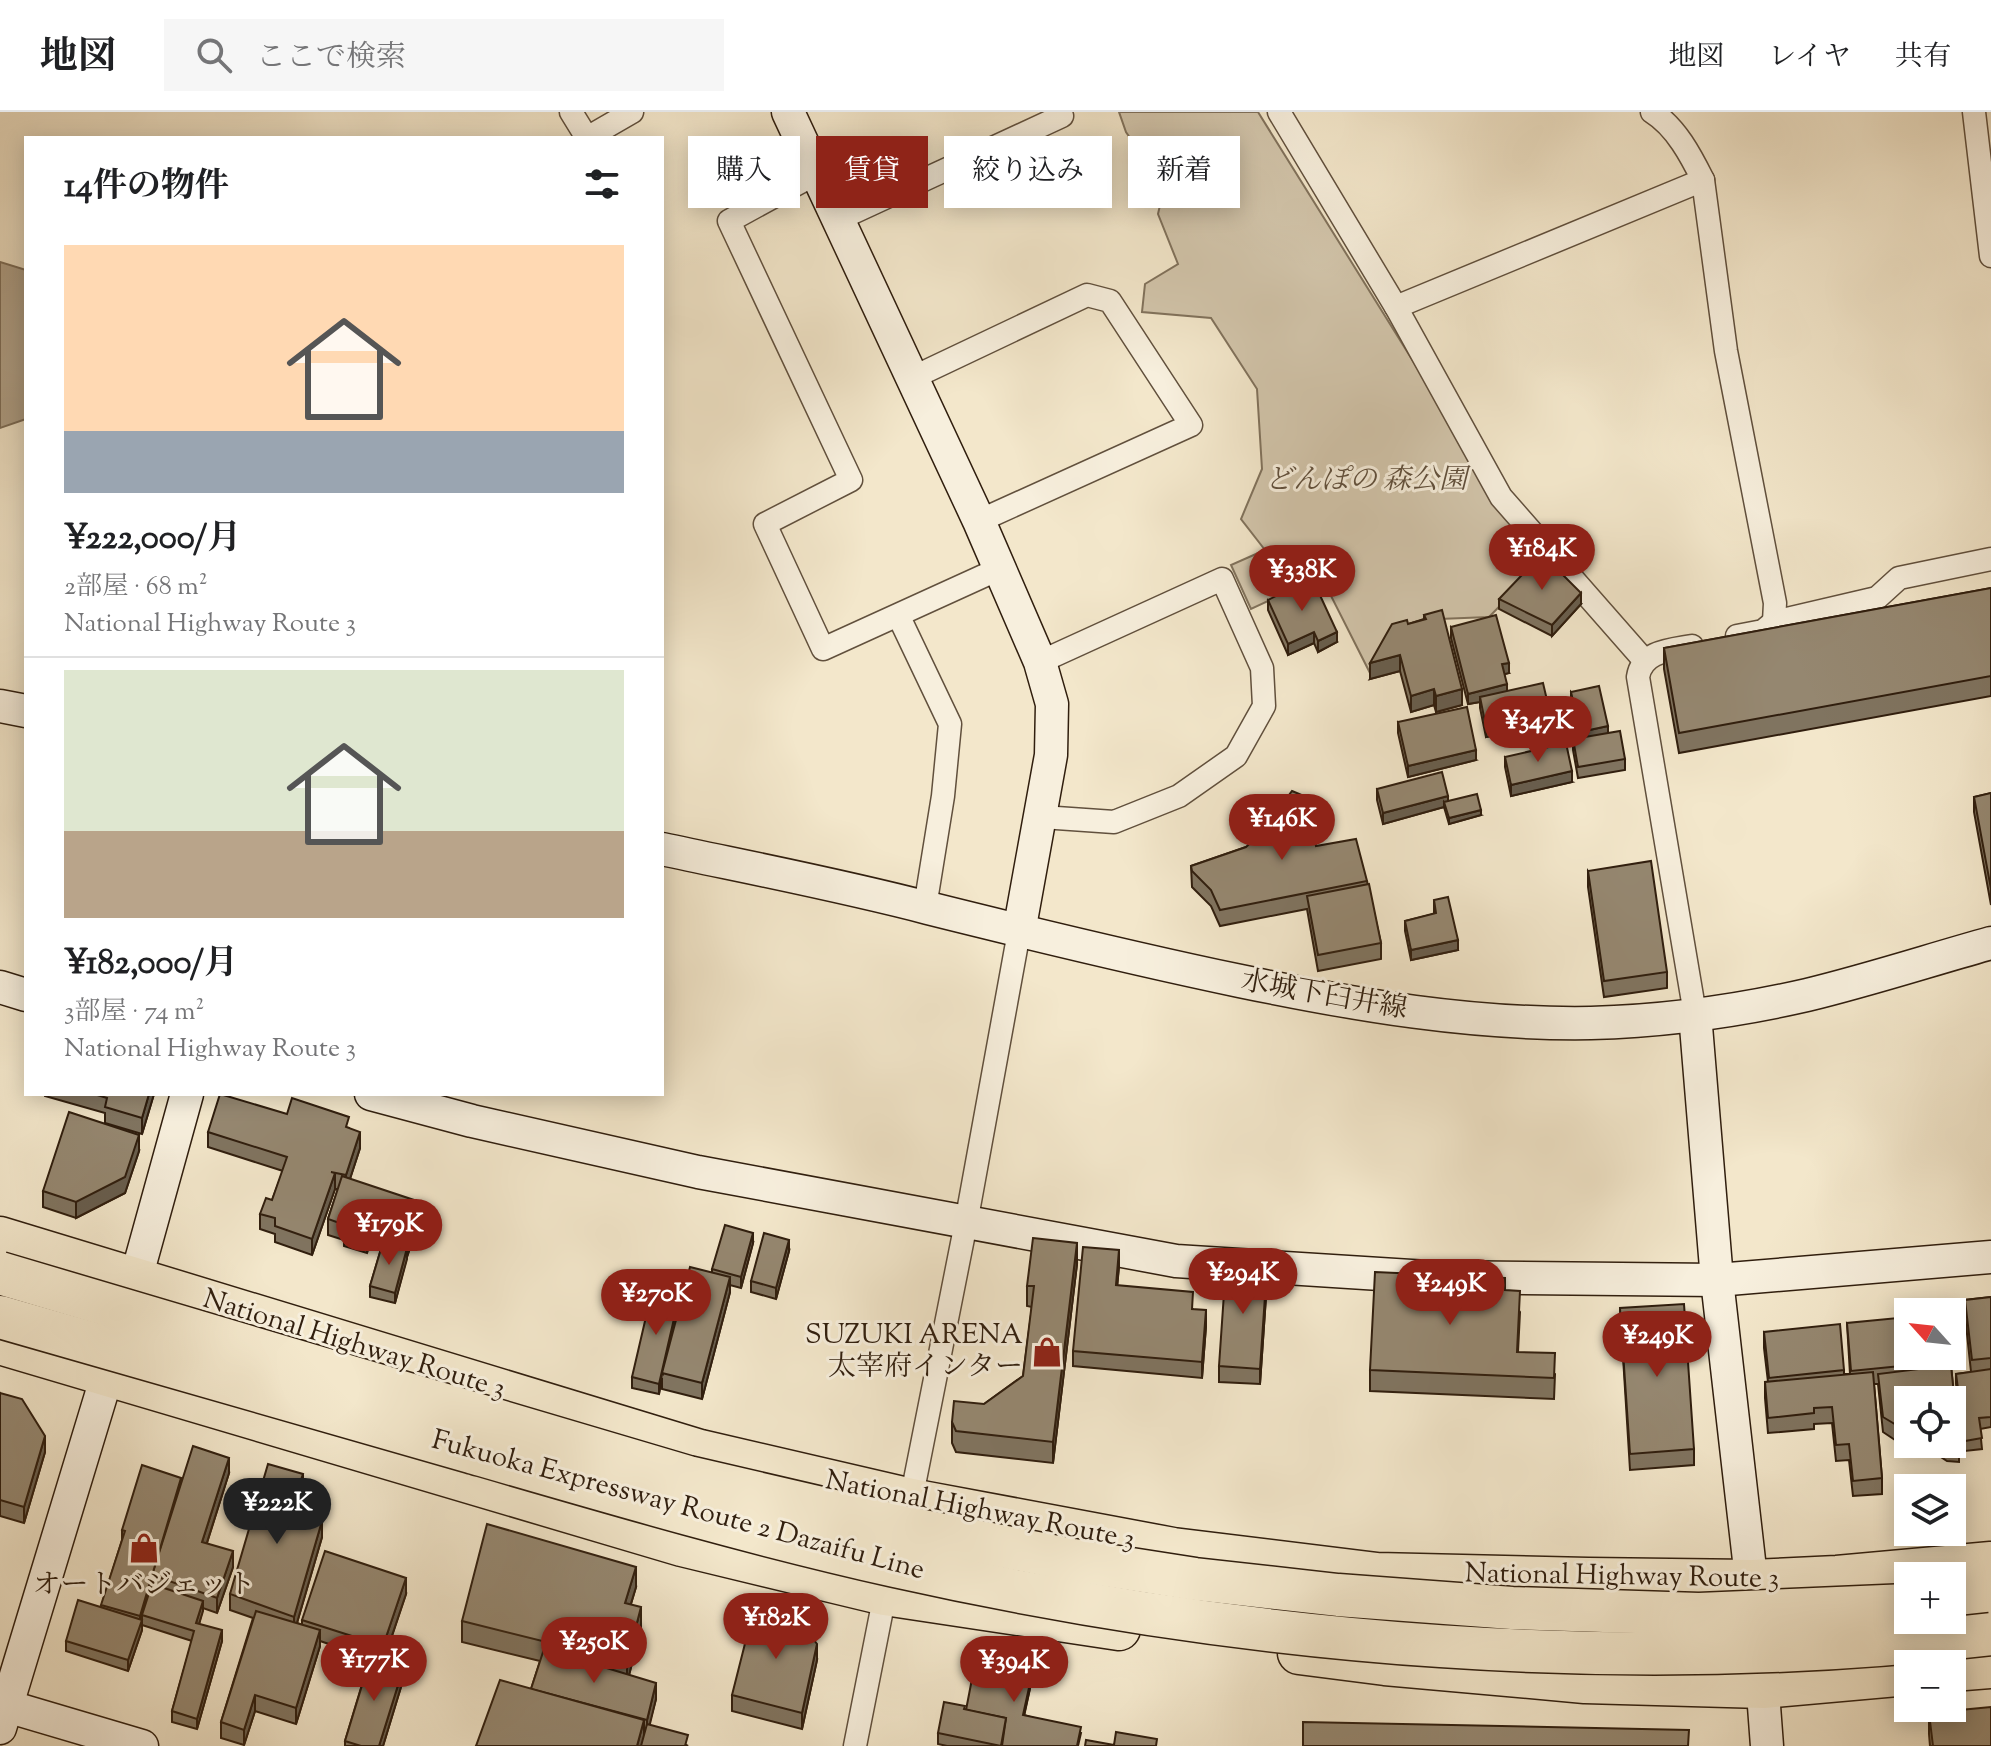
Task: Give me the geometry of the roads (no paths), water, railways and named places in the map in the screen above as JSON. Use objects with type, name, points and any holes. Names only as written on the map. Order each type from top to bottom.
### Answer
[{"type":"highway","name":"National Highway Route 3","points":[[0,1238],[700,1451],[911,1500],[1173,1549],[1377,1574],[1752,1581],[1991,1563]]},
{"type":"highway","name":"Fukuoka Expressway Route 2 Dazaifu Line","points":[[0,1273],[688,1477],[903,1527],[1073,1560],[1258,1586],[1512,1608],[1699,1614],[1894,1606]]},
{"type":"highway","name":"Fukuoka Expressway Route 2 Dazaifu Line","points":[[0,1317],[679,1512],[896,1566],[1187,1620],[1335,1638],[1508,1648],[1702,1654],[1925,1642],[1991,1634]]},
{"type":"highway","points":[[0,1343],[682,1545],[885,1594],[1385,1664],[1585,1682],[1763,1687],[1894,1675]]},
{"type":"highway","points":[[1966,1599],[1991,1596]]},
{"type":"highway","points":[[1966,1669],[1991,1667]]},
{"type":"street","points":[[571,112],[586,136]]},
{"type":"street","points":[[590,136],[632,112]]},
{"type":"street","points":[[788,112],[1001,568],[1040,662],[1052,704],[1051,755],[1042,817],[911,1500]]},
{"type":"street","points":[[837,220],[1062,116],[1059,112]]},
{"type":"street","points":[[1279,112],[1396,307],[1501,497],[1644,660]]},
{"type":"street","points":[[1652,112],[1691,155],[1703,180],[1726,351],[1775,603],[1774,622]]},
{"type":"street","points":[[1974,112],[1986,171],[1991,256]]},
{"type":"street","points":[[815,174],[729,221],[851,480],[765,524],[823,649],[1001,568]]},
{"type":"street","points":[[1396,307],[1703,180]]},
{"type":"street","points":[[912,378],[1087,295],[1110,301],[1191,425],[979,521]]},
{"type":"street","points":[[1767,1746],[1752,1581],[1717,1280],[1695,1014],[1638,677],[1644,660],[1664,651],[1763,631],[1774,622],[1877,598],[1899,578],[1991,559]]},
{"type":"street","points":[[1040,662],[1222,579],[1262,668],[1264,706],[1236,756],[1179,796],[1114,822],[1042,817]]},
{"type":"street","points":[[899,617],[950,724],[943,796],[925,907]]},
{"type":"street","points":[[0,706],[24,711]]},
{"type":"street","name":"水城下臼井線","points":[[664,849],[1274,988],[1416,1013],[1487,1021],[1592,1023],[1695,1014],[1806,995],[1991,943]]},
{"type":"street","points":[[0,987],[24,994]]},
{"type":"street","points":[[142,1746],[2,1713],[108,1374],[186,1096]]},
{"type":"street","points":[[378,1096],[472,1121],[698,1172],[1176,1261],[1427,1277],[1717,1280],[1991,1257]]},
{"type":"street","points":[[855,1746],[885,1594]]},
{"type":"place","name":"SUZUKI ARENA 太宰府インター","points":[[1047,1352]]},
{"type":"place","name":"オートバジェット","points":[[144,1548]]},
{"type":"park label","name":"どんぽの 森公園","points":[[1366,481]]}]
